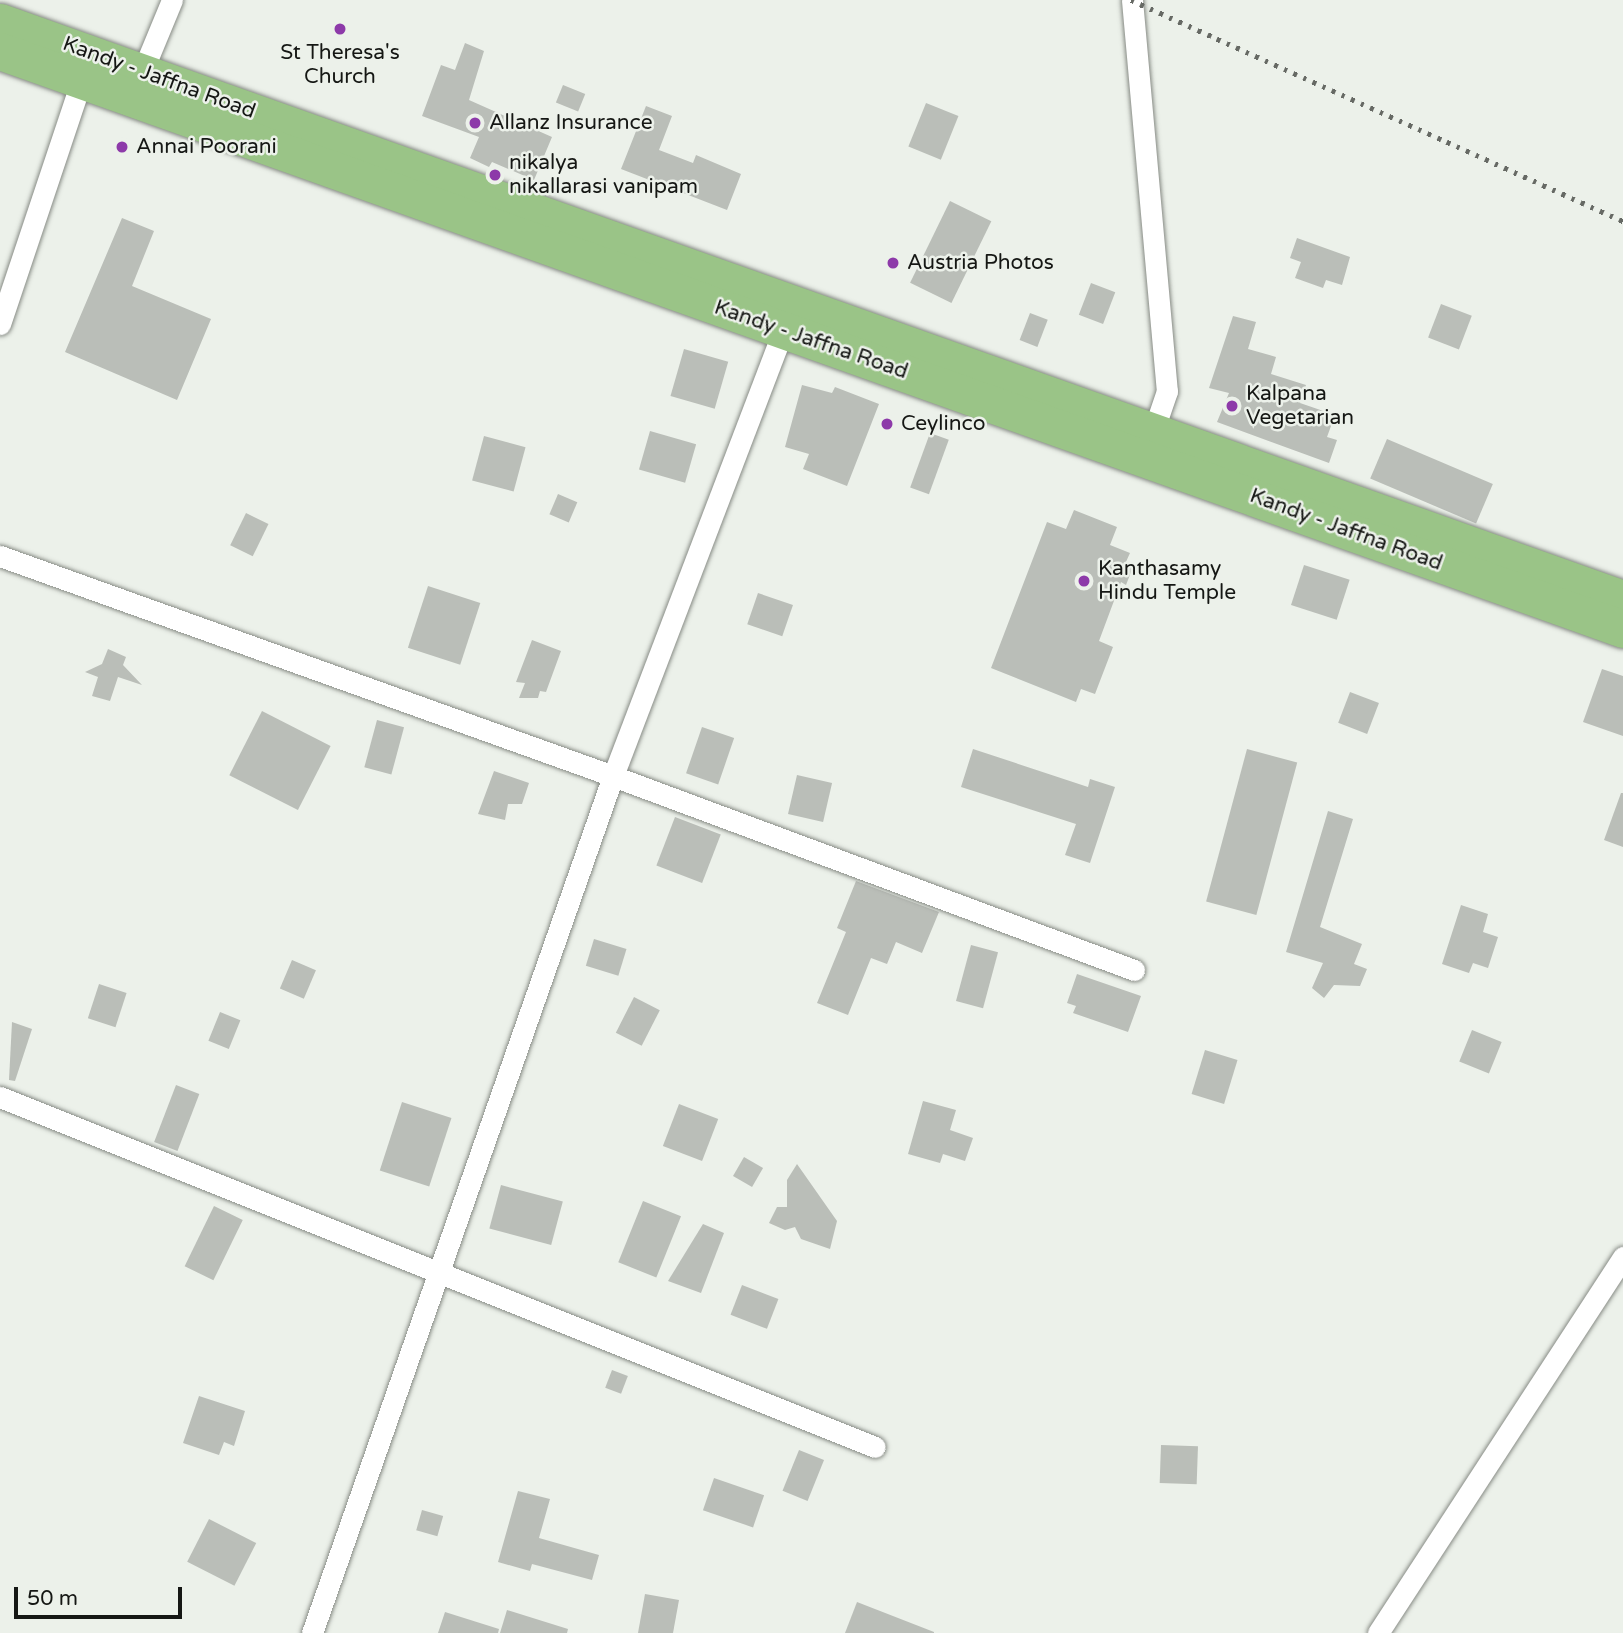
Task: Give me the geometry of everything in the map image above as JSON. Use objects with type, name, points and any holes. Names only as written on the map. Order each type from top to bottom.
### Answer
[{"type":"highway","name":"Kandy - Jaffna Road","points":[[0,22],[86,66],[788,317],[1149,445],[1623,599]]},
{"type":"highway","name":"Kandy - Jaffna Road","points":[[0,51],[86,66],[143,70],[788,317]]},
{"type":"highway","name":"Kandy - Jaffna Road","points":[[1149,445],[1623,629]]},
{"type":"street","points":[[143,70],[172,0]]},
{"type":"street","points":[[1132,0],[1167,391],[1149,445]]},
{"type":"street","points":[[0,324],[86,66]]},
{"type":"street","points":[[312,1633],[612,776],[788,317]]},
{"type":"street","points":[[0,556],[612,776],[1134,970]]},
{"type":"street","points":[[0,1097],[874,1447]]},
{"type":"street","points":[[1378,1633],[1623,1257]]},
{"type":"building","points":[[465,43],[484,51],[469,100],[552,137],[534,180],[492,162],[489,167],[470,158],[479,137],[422,116],[441,65],[455,70]]},
{"type":"building","points":[[563,85],[585,94],[578,112],[556,103]]},
{"type":"building","points":[[926,103],[958,116],[941,160],[908,147]]},
{"type":"building","points":[[646,106],[672,116],[659,150],[693,163],[696,155],[741,174],[727,210],[621,169]]},
{"type":"building","points":[[950,201],[991,221],[951,303],[910,283]]},
{"type":"building","points":[[122,218],[154,231],[132,286],[211,319],[177,400],[65,352]]},
{"type":"building","points":[[1297,238],[1350,257],[1342,285],[1326,280],[1323,288],[1295,278],[1301,262],[1290,258]]},
{"type":"building","points":[[1091,283],[1115,292],[1103,324],[1079,315]]},
{"type":"building","points":[[1441,304],[1472,316],[1459,349],[1428,338]]},
{"type":"building","points":[[1030,313],[1048,320],[1037,347],[1020,340]]},
{"type":"building","points":[[1233,316],[1256,322],[1248,349],[1276,357],[1271,374],[1306,385],[1300,403],[1335,415],[1327,437],[1337,440],[1329,463],[1217,422],[1229,393],[1209,388]]},
{"type":"building","points":[[684,349],[728,362],[715,409],[670,396]]},
{"type":"building","points":[[802,385],[832,393],[835,387],[879,404],[847,486],[803,469],[809,454],[785,447]]},
{"type":"building","points":[[650,431],[696,444],[685,483],[639,469]]},
{"type":"building","points":[[930,433],[949,440],[929,494],[910,488]]},
{"type":"building","points":[[484,436],[526,447],[514,492],[472,480]]},
{"type":"building","points":[[1387,439],[1493,484],[1476,524],[1370,479]]},
{"type":"building","points":[[558,494],[577,502],[569,522],[549,514]]},
{"type":"building","points":[[1074,510],[1117,527],[1110,545],[1130,553],[1125,564],[1133,567],[1126,585],[1121,582],[1099,641],[1113,647],[1095,694],[1081,689],[1076,702],[991,668],[1047,522],[1066,529]]},
{"type":"building","points":[[246,513],[268,524],[253,556],[230,545]]},
{"type":"building","points":[[1304,565],[1350,580],[1337,620],[1291,605]]},
{"type":"building","points":[[428,586],[480,603],[460,665],[408,648]]},
{"type":"building","points":[[758,593],[793,605],[782,636],[747,624]]},
{"type":"building","points":[[532,640],[561,651],[546,692],[540,691],[538,698],[519,698],[525,683],[516,682]]},
{"type":"building","points":[[108,649],[126,657],[123,665],[142,685],[118,677],[110,701],[92,696],[98,677],[85,672],[102,664]]},
{"type":"building","points":[[1602,669],[1623,676],[1623,736],[1583,722]]},
{"type":"building","points":[[1350,692],[1379,703],[1367,734],[1338,723]]},
{"type":"building","points":[[262,711],[331,746],[298,810],[229,775]]},
{"type":"building","points":[[377,720],[404,727],[391,775],[364,767]]},
{"type":"building","points":[[702,727],[734,738],[718,784],[686,773]]},
{"type":"building","points":[[973,749],[1088,787],[1090,779],[1115,787],[1090,863],[1065,855],[1076,824],[961,787]]},
{"type":"building","points":[[1247,749],[1297,762],[1256,915],[1206,902]]},
{"type":"building","points":[[494,771],[529,783],[522,804],[508,804],[505,820],[478,814]]},
{"type":"building","points":[[797,775],[832,783],[823,822],[788,814]]},
{"type":"building","points":[[1623,793],[1623,847],[1604,840]]},
{"type":"building","points":[[1328,811],[1353,819],[1320,927],[1362,944],[1354,964],[1367,969],[1360,986],[1334,985],[1324,998],[1312,988],[1323,963],[1286,952]]},
{"type":"building","points":[[675,817],[721,835],[702,883],[656,866]]},
{"type":"building","points":[[856,881],[939,912],[922,953],[896,942],[887,964],[871,958],[848,1015],[817,1003],[846,932],[837,928]]},
{"type":"building","points":[[1461,905],[1488,914],[1483,932],[1498,937],[1488,968],[1473,963],[1469,973],[1442,964]]},
{"type":"building","points":[[594,939],[627,949],[618,976],[586,966]]},
{"type":"building","points":[[971,945],[998,952],[983,1008],[956,1001]]},
{"type":"building","points":[[292,960],[316,970],[304,999],[280,989]]},
{"type":"building","points":[[1077,974],[1141,996],[1128,1032],[1073,1013],[1076,1006],[1067,1003]]},
{"type":"building","points":[[99,984],[127,993],[115,1027],[88,1018]]},
{"type":"building","points":[[634,997],[660,1010],[642,1046],[616,1033]]},
{"type":"building","points":[[220,1012],[240,1020],[229,1049],[208,1041]]},
{"type":"building","points":[[12,1022],[32,1029],[15,1081],[9,1080]]},
{"type":"building","points":[[1472,1030],[1502,1042],[1489,1074],[1459,1062]]},
{"type":"building","points":[[1205,1050],[1238,1060],[1224,1104],[1192,1094]]},
{"type":"building","points":[[176,1085],[199,1094],[177,1151],[154,1142]]},
{"type":"building","points":[[923,1101],[956,1110],[950,1130],[973,1138],[965,1161],[943,1154],[940,1163],[908,1154]]},
{"type":"building","points":[[402,1102],[451,1118],[429,1187],[380,1170]]},
{"type":"building","points":[[679,1104],[718,1119],[702,1161],[663,1146]]},
{"type":"building","points":[[744,1157],[763,1168],[752,1187],[733,1176]]},
{"type":"building","points":[[797,1164],[837,1221],[830,1249],[801,1239],[795,1227],[785,1230],[769,1223],[777,1207],[787,1207],[787,1180]]},
{"type":"building","points":[[501,1185],[563,1202],[551,1245],[489,1228]]},
{"type":"building","points":[[643,1201],[681,1216],[656,1278],[618,1262]]},
{"type":"building","points":[[214,1206],[243,1220],[213,1280],[185,1266]]},
{"type":"building","points":[[703,1224],[724,1233],[701,1293],[668,1281]]},
{"type":"building","points":[[742,1285],[778,1299],[767,1329],[731,1315]]},
{"type":"building","points":[[612,1370],[628,1376],[621,1394],[605,1388]]},
{"type":"building","points":[[199,1396],[245,1411],[234,1446],[224,1442],[219,1455],[183,1443]]},
{"type":"building","points":[[1161,1445],[1198,1446],[1197,1484],[1160,1483]]},
{"type":"building","points":[[799,1450],[824,1460],[808,1501],[783,1491]]},
{"type":"building","points":[[714,1478],[764,1495],[753,1527],[703,1510]]},
{"type":"building","points":[[518,1491],[550,1499],[539,1538],[599,1555],[592,1580],[532,1564],[530,1571],[498,1562]]},
{"type":"building","points":[[422,1510],[443,1516],[437,1536],[416,1530]]},
{"type":"building","points":[[209,1519],[256,1543],[234,1586],[187,1562]]},
{"type":"building","points":[[645,1594],[679,1600],[673,1633],[638,1633]]},
{"type":"building","points":[[857,1602],[934,1632],[934,1633],[845,1633]]},
{"type":"building","points":[[507,1610],[568,1629],[567,1633],[500,1633]]},
{"type":"building","points":[[445,1612],[499,1629],[498,1633],[438,1633]]},
{"type":"railway","points":[[1131,0],[1623,221]]},
{"type":"place","name":"St Theresa's Church","points":[[340,29]]},
{"type":"place","name":"Allanz Insurance","points":[[475,123]]},
{"type":"place","name":"Annai Poorani","points":[[122,147]]},
{"type":"place","name":"nikalya nikallarasi vanipam","points":[[495,175]]},
{"type":"place","name":"Austria Photos","points":[[893,263]]},
{"type":"place","name":"Kalpana Vegetarian","points":[[1232,406]]},
{"type":"place","name":"Ceylinco","points":[[887,424]]},
{"type":"place","name":"Kanthasamy Hindu Temple","points":[[1084,581]]}]
